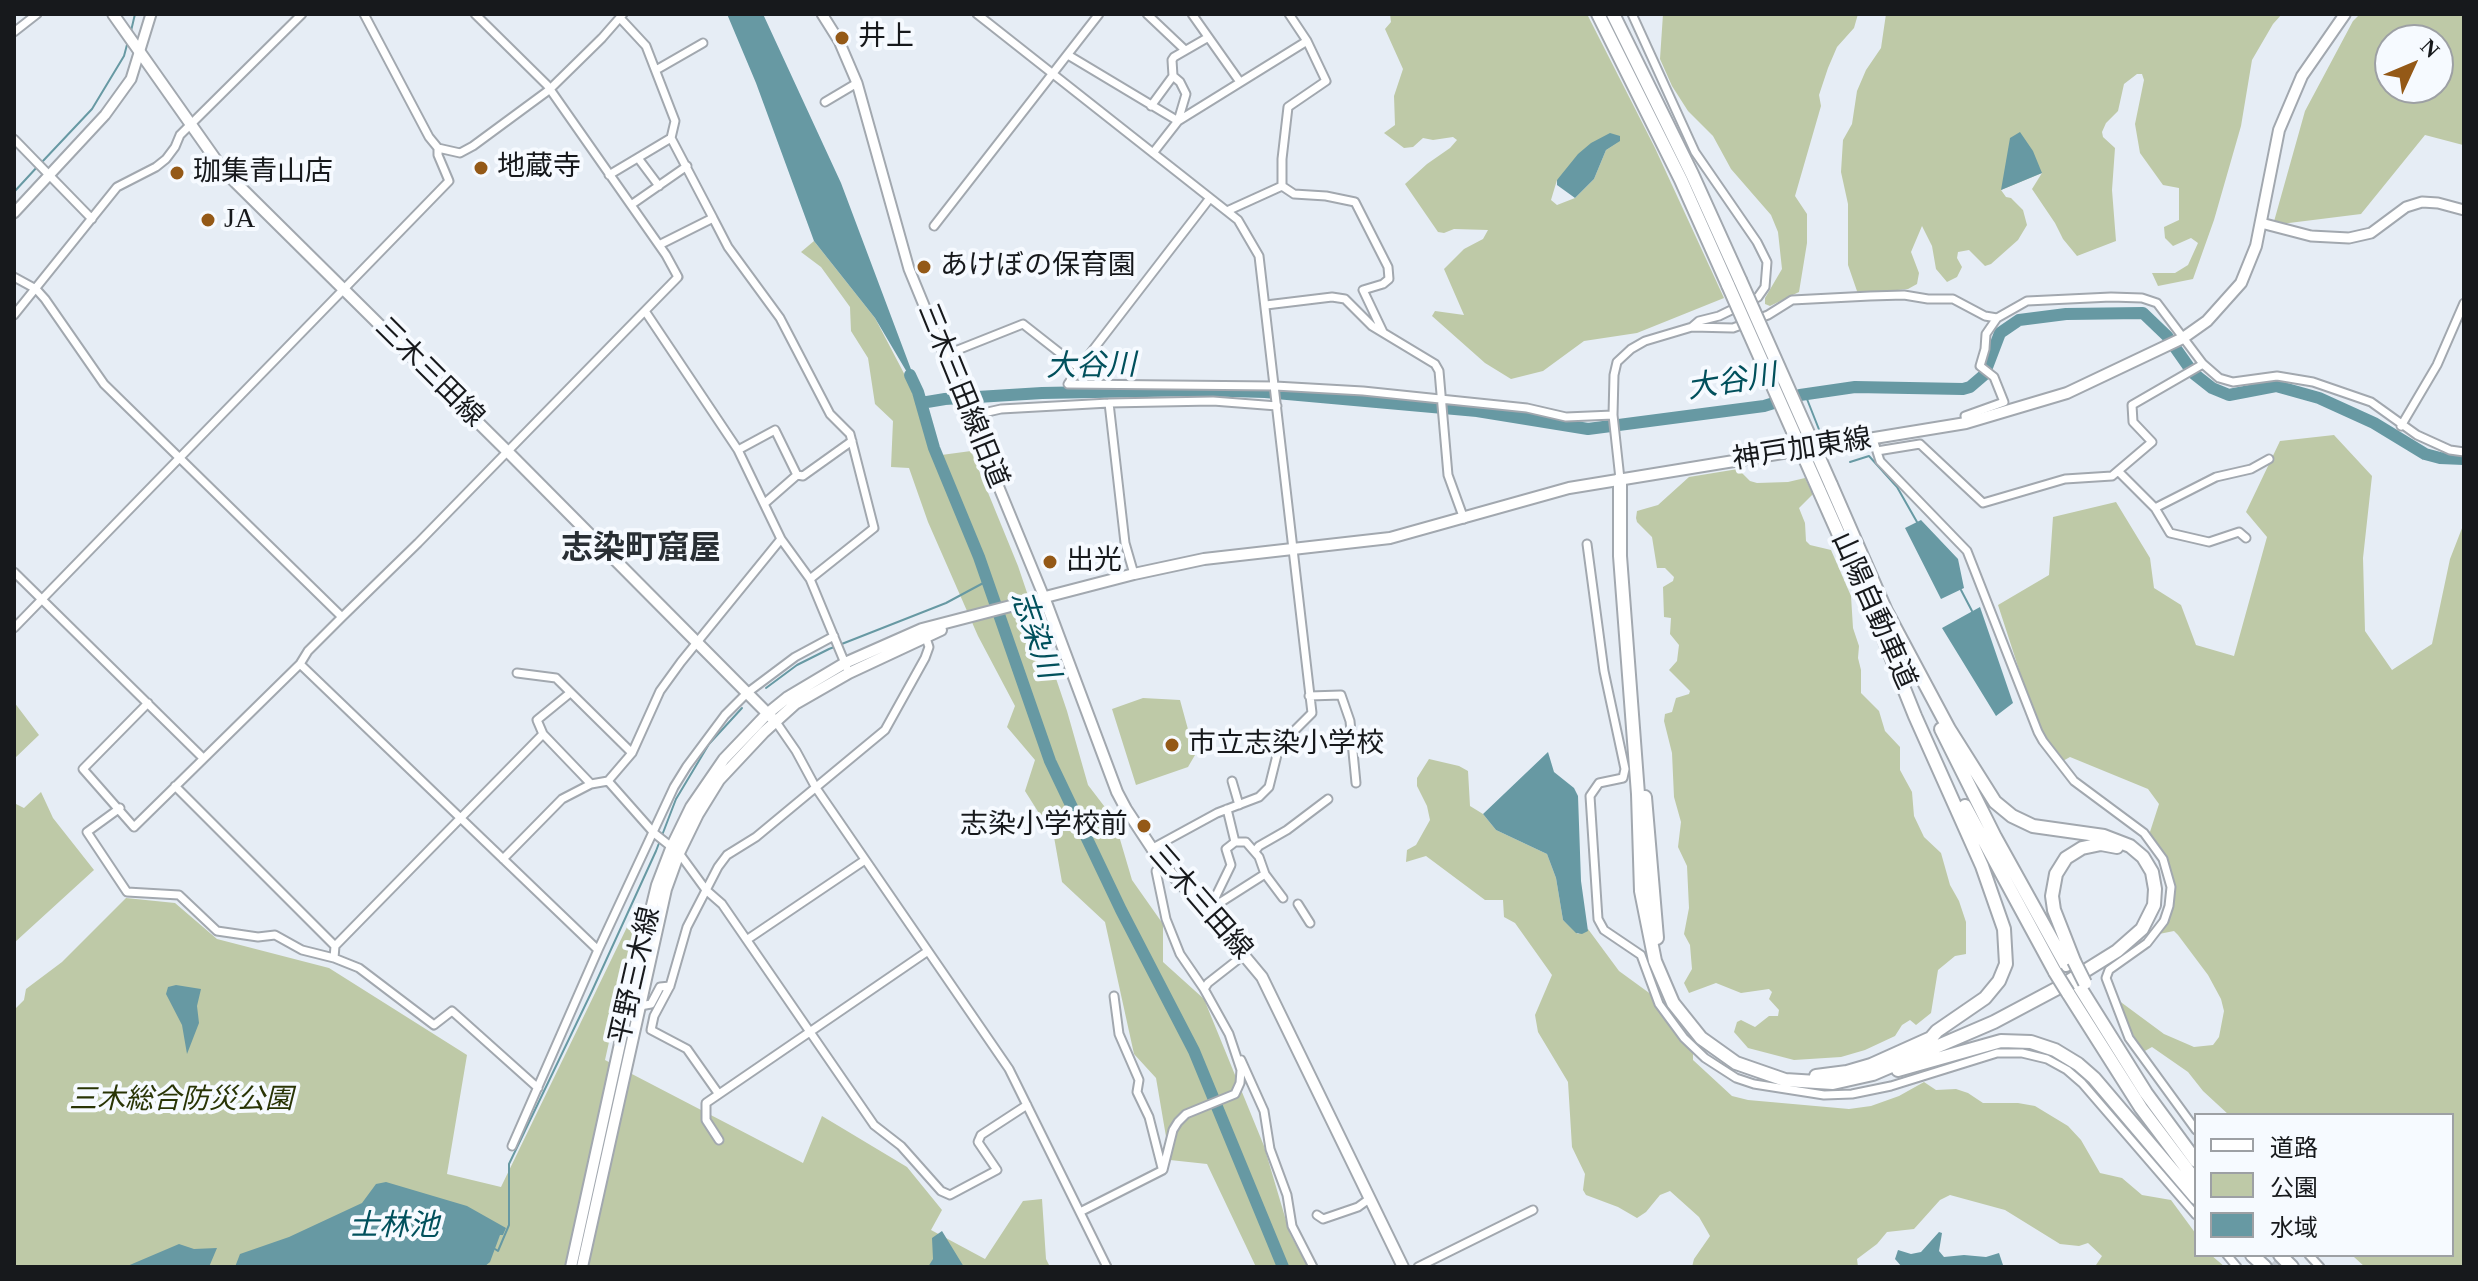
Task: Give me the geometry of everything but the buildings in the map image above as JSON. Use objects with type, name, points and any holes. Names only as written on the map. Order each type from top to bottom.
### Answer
[{"type":"highway","name":"山陽自動車道","points":[[1598,14],[1734,282]]},
{"type":"highway","name":"山陽自動車道","points":[[1613,14],[1692,174],[1734,282],[1825,488],[1880,629],[1955,788],[2065,966]]},
{"type":"highway","points":[[1620,479],[1626,520],[1657,935],[1664,967],[1678,1000],[1699,1027],[1722,1047],[1755,1065],[1816,1076],[1852,1071],[1931,1038],[1950,1035],[2020,1001],[2083,966],[2129,934],[2144,912],[2148,887],[2137,861],[2116,846],[2101,844],[2082,848],[2066,858],[2056,874],[2052,891],[2065,966],[2077,987],[2194,1149]]},
{"type":"highway","points":[[1620,479],[1620,556],[1638,794],[1641,891],[1662,981],[1677,1011],[1698,1035],[1726,1057],[1747,1068],[1785,1080],[1812,1083],[1843,1081],[1873,1074],[1994,1022],[2122,948],[2139,932],[2150,915],[2155,895],[2150,867],[2141,854],[2130,846],[2104,836],[2033,826],[2017,820],[1995,802],[1949,729],[1886,611]]},
{"type":"highway","name":"山陽自動車道","points":[[1825,488],[1976,800],[2135,1099],[2194,1178]]},
{"type":"highway","points":[[1880,629],[1982,866],[2006,943],[2006,964],[1997,985],[1981,1002],[1931,1038]]},
{"type":"highway","name":"山陽自動車道","points":[[2077,987],[2146,1093],[2194,1158]]},
{"type":"highway","points":[[1873,1074],[1881,1075],[2001,1041],[2024,1041],[2049,1048],[2067,1056],[2094,1078],[2194,1196]]},
{"type":"main road","name":"三木三田線","points":[[113,14],[223,170],[772,718]]},
{"type":"main road","name":"神戸加東線","points":[[1044,597],[1204,559],[1390,538],[1559,490],[1966,423],[2067,393],[2177,342],[2207,321],[2241,283],[2256,246],[2279,130],[2302,76],[2345,14]]},
{"type":"main road","name":"三木三田線","points":[[1044,597],[1117,792],[1163,865],[1211,908],[1262,977],[1403,1267]]},
{"type":"main road","points":[[772,718],[847,668],[924,633],[1044,597]]},
{"type":"main road","name":"平野三木線","points":[[571,1267],[657,885],[719,780],[772,718]]},
{"type":"main road","name":"平野三木線","points":[[582,1267],[675,850]]},
{"type":"street","points":[[14,32],[37,14]]},
{"type":"street","points":[[14,213],[105,115],[131,79],[151,14]]},
{"type":"street","points":[[14,315],[117,187],[166,159],[180,135],[302,14]]},
{"type":"street","points":[[364,14],[429,137],[438,148],[460,153],[549,90],[622,16],[646,46],[675,121],[671,138],[728,247],[780,318],[830,414],[850,434],[874,528],[810,579]]},
{"type":"street","points":[[148,703],[83,769],[134,827],[300,664],[308,651],[678,277],[659,245],[549,90],[475,14]]},
{"type":"street","name":"三木三田線旧道","points":[[822,14],[839,41],[857,83],[909,269],[1044,597]]},
{"type":"street","points":[[980,17],[992,14]]},
{"type":"street","points":[[934,226],[1099,14]]},
{"type":"street","points":[[1147,14],[1185,50]]},
{"type":"street","points":[[1192,14],[1240,82]]},
{"type":"street","points":[[1282,186],[1288,107],[1326,81],[1307,41],[1289,14]]},
{"type":"street","points":[[1632,14],[1695,152],[1757,242],[1767,262],[1765,287],[1758,297],[1719,316],[1699,321],[1692,327]]},
{"type":"street","points":[[980,17],[1238,220],[1259,256],[1312,713],[1292,733],[1277,755],[1269,787],[1259,797],[1227,809],[1151,849]]},
{"type":"street","points":[[1151,106],[1173,76],[1172,60],[1207,38]]},
{"type":"street","points":[[1153,153],[1178,121],[1307,41]]},
{"type":"street","points":[[656,70],[703,43]]},
{"type":"street","points":[[1068,55],[1178,121]]},
{"type":"street","points":[[1173,76],[1186,94],[1178,121]]},
{"type":"street","points":[[825,102],[857,83]]},
{"type":"street","points":[[609,175],[671,138]]},
{"type":"street","points":[[14,139],[92,219]]},
{"type":"street","points":[[14,628],[449,181],[438,148]]},
{"type":"street","points":[[638,158],[659,186]]},
{"type":"street","points":[[631,205],[687,166]]},
{"type":"street","points":[[1227,211],[1282,186]]},
{"type":"street","points":[[1282,186],[1294,194],[1355,202],[1388,267],[1389,279],[1363,290],[1383,332]]},
{"type":"street","points":[[1210,198],[1068,384],[1275,386],[1527,408],[1566,417],[1613,418]]},
{"type":"street","points":[[2261,223],[2311,236],[2349,238],[2371,233],[2406,207],[2422,202],[2464,210]]},
{"type":"street","points":[[659,245],[713,218]]},
{"type":"street","points":[[14,277],[36,289],[45,299],[104,384],[342,617]]},
{"type":"street","points":[[1620,479],[1613,418],[1614,375],[1617,362],[1623,355],[1645,341],[1692,327],[1733,328],[1768,315],[1792,300],[1904,295],[1953,299],[1985,316],[1997,318]]},
{"type":"street","points":[[1266,305],[1332,297],[1345,299],[1372,326],[1435,364],[1439,371],[1448,475],[1464,519]]},
{"type":"street","points":[[1966,423],[1965,416],[2004,402],[1994,377],[1980,366],[1986,334],[1997,318],[2027,301],[2142,298],[2157,303],[2177,342],[2219,378],[2233,382],[2277,376],[2313,382],[2381,407],[2401,426],[2450,450],[2464,452]]},
{"type":"street","points":[[2401,426],[2437,365],[2464,303]]},
{"type":"street","points":[[645,311],[738,450],[781,539],[810,579],[847,668]]},
{"type":"street","points":[[945,355],[1023,324],[1079,368]]},
{"type":"street","points":[[1877,451],[1920,444],[1983,503],[2065,479],[2112,476],[2152,442],[2133,422],[2132,405],[2201,365]]},
{"type":"street","points":[[970,416],[1001,409],[1109,403],[1213,401],[1277,406]]},
{"type":"street","points":[[1109,403],[1125,543],[1134,574]]},
{"type":"street","points":[[738,450],[775,430],[797,475]]},
{"type":"street","points":[[1873,439],[1880,461],[1967,551],[2043,741],[2074,781],[2144,833],[2165,863],[2171,890],[2164,921],[2147,943],[2109,970],[2106,978],[2129,1038],[2194,1127]]},
{"type":"street","points":[[797,475],[803,476],[852,441]]},
{"type":"street","points":[[2155,508],[2216,477],[2251,469],[2269,459]]},
{"type":"street","points":[[2119,472],[2155,508],[2170,533],[2209,542],[2239,532],[2246,538]]},
{"type":"street","points":[[765,503],[797,475]]},
{"type":"street","points":[[503,859],[562,799],[591,784],[608,781],[632,753],[660,691],[781,539]]},
{"type":"street","points":[[1587,544],[1604,671],[1625,769],[1623,778],[1599,783],[1590,796],[1598,919],[1604,930],[1641,955],[1657,999],[1684,1038],[1705,1058],[1736,1078],[1754,1084],[1824,1095],[1844,1095],[1891,1086],[1997,1053],[2013,1052],[2047,1059],[2082,1083],[2194,1213]]},
{"type":"street","points":[[14,572],[203,758]]},
{"type":"street","points":[[718,1093],[687,1049],[651,1030],[654,1016],[670,986],[680,945],[718,867],[727,855],[756,837],[885,730],[925,658],[929,647],[924,633]]},
{"type":"street","points":[[512,1146],[598,950],[687,766],[725,715],[747,693],[795,657],[835,638]]},
{"type":"street","points":[[300,664],[598,950]]},
{"type":"street","points":[[517,673],[556,678],[632,753]]},
{"type":"street","points":[[570,693],[537,720],[543,734],[591,784]]},
{"type":"street","points":[[1309,696],[1341,695],[1350,721],[1356,783]]},
{"type":"street","points":[[772,718],[816,788],[1009,1069],[1107,1267]]},
{"type":"street","points":[[334,958],[335,946],[543,734]]},
{"type":"street","points":[[608,781],[722,904],[874,1125],[901,1146],[933,1185],[950,1195],[997,1170],[978,1142],[981,1135],[1027,1105]]},
{"type":"street","points":[[1232,781],[1239,805]]},
{"type":"street","points":[[175,786],[335,946]]},
{"type":"street","points":[[1255,851],[1328,799]]},
{"type":"street","points":[[120,808],[87,832],[127,892],[179,895],[217,931],[258,937],[275,935],[302,950],[359,968],[434,1025],[452,1011],[538,1088]]},
{"type":"street","points":[[1227,809],[1235,842]]},
{"type":"street","points":[[1211,908],[1231,865],[1226,849],[1235,842],[1246,842],[1255,851],[1265,874],[1283,898]]},
{"type":"street","points":[[748,939],[865,860]]},
{"type":"street","points":[[1080,1212],[1163,1170],[1173,1130],[1186,1114],[1235,1094],[1240,1083],[1237,1055],[1229,1034],[1180,954],[1166,919],[1156,871],[1163,865]]},
{"type":"street","points":[[1211,908],[1265,874]]},
{"type":"street","points":[[1298,904],[1310,923]]},
{"type":"street","points":[[719,1140],[706,1120],[706,1103],[928,951]]},
{"type":"street","points":[[1204,989],[1245,954]]},
{"type":"street","points":[[640,1006],[651,1004],[660,987],[670,986]]},
{"type":"street","points":[[1114,996],[1119,1034],[1139,1080],[1137,1092],[1149,1117],[1163,1170]]},
{"type":"street","points":[[1237,1055],[1264,1111],[1270,1149],[1287,1195],[1292,1226],[1313,1267]]},
{"type":"street","points":[[1317,1215],[1323,1219],[1358,1207],[1369,1199]]},
{"type":"street","points":[[1418,1267],[1533,1210]]},
{"type":"green space","points":[[1390,14],[1587,14],[1655,148],[1724,298],[1637,333],[1584,341],[1543,371],[1511,379],[1485,363],[1432,316],[1435,311],[1464,315],[1444,269],[1464,249],[1483,239],[1488,230],[1438,232],[1405,184],[1457,140],[1453,137],[1423,138],[1413,147],[1404,148],[1384,133],[1395,125],[1394,96],[1403,69],[1385,29],[1391,22]],"holes":[[[1620,141],[1606,150],[1594,179],[1575,198],[1557,205],[1551,200],[1557,180]]]},
{"type":"green space","points":[[1663,14],[1858,14],[1854,28],[1837,47],[1828,68],[1819,95],[1821,106],[1795,196],[1807,214],[1807,243],[1799,292],[1770,306],[1765,304],[1765,298],[1782,269],[1778,232],[1771,215],[1731,169],[1713,136],[1688,111],[1672,86],[1660,59]]},
{"type":"green space","points":[[1886,14],[2282,14],[2252,60],[2241,126],[2193,279],[2158,286],[2152,273],[2175,273],[2188,265],[2198,243],[2191,238],[2173,246],[2165,238],[2164,227],[2179,220],[2179,188],[2163,185],[2140,153],[2135,124],[2144,80],[2142,74],[2137,74],[2124,84],[2118,111],[2102,132],[2115,148],[2112,190],[2116,241],[2077,256],[2032,189],[2042,173],[2001,190],[2023,210],[2027,225],[2018,240],[1991,264],[1985,266],[1969,250],[1958,252],[1957,258],[1962,267],[1957,277],[1947,282],[1936,269],[1932,246],[1922,226],[1911,252],[1919,273],[1917,284],[1908,289],[1858,294],[1848,265],[1848,204],[1841,172],[1843,140],[1852,124],[1857,91],[1881,48]]},
{"type":"green space","points":[[2360,14],[2464,14],[2464,148],[2463,145],[2425,135],[2361,214],[2273,225],[2305,111],[2353,21]]},
{"type":"green space","points":[[814,241],[875,318],[909,383],[934,456],[971,451],[1018,566],[1067,711],[1088,785],[1114,819],[1132,880],[1163,924],[1163,962],[1204,999],[1264,1146],[1290,1234],[1308,1267],[1256,1267],[1207,1164],[1170,1160],[1156,1078],[1134,1054],[1105,922],[1062,882],[1054,837],[1025,791],[1035,760],[1007,727],[1015,706],[978,636],[928,522],[909,468],[891,467],[893,421],[875,404],[868,358],[851,331],[850,307],[821,267],[801,252]]},
{"type":"green space","points":[[2334,435],[2372,476],[2363,558],[2365,631],[2392,670],[2432,644],[2450,559],[2464,523],[2464,1267],[2365,1267],[2354,1257],[2454,1257],[2454,1113],[2227,1113],[2188,1072],[2152,1047],[2143,1052],[2118,1000],[2164,1034],[2194,1047],[2213,1045],[2219,1037],[2224,1011],[2208,975],[2178,935],[2174,931],[2159,934],[2171,911],[2174,887],[2166,857],[2149,835],[2159,804],[2148,789],[2070,757],[2061,762],[2039,731],[1998,605],[2049,575],[2053,517],[2116,502],[2150,558],[2154,588],[2181,605],[2196,645],[2234,656],[2267,537],[2246,512],[2280,441]]},
{"type":"green space","points":[[1738,469],[1750,481],[1757,483],[1805,478],[1813,494],[1799,508],[1805,523],[1806,541],[1810,545],[1831,550],[1851,596],[1853,628],[1859,646],[1861,693],[1879,711],[1885,731],[1900,747],[1900,770],[1912,792],[1914,816],[1924,837],[1941,853],[1950,885],[1966,922],[1966,954],[1955,956],[1938,970],[1931,1013],[1916,1025],[1910,1020],[1902,1025],[1895,1036],[1841,1057],[1794,1060],[1748,1048],[1734,1032],[1737,1022],[1741,1020],[1755,1027],[1769,1016],[1778,1016],[1779,1010],[1769,999],[1772,992],[1769,989],[1741,993],[1716,983],[1689,993],[1684,983],[1692,969],[1690,945],[1684,934],[1689,908],[1687,866],[1678,847],[1681,822],[1674,797],[1672,753],[1664,721],[1665,714],[1672,712],[1676,698],[1690,691],[1669,670],[1677,661],[1679,645],[1670,634],[1671,618],[1664,617],[1663,587],[1674,577],[1665,568],[1657,568],[1652,537],[1636,518],[1637,511],[1658,505],[1689,477]]},
{"type":"green space","points":[[1143,698],[1180,700],[1195,755],[1188,767],[1136,785],[1112,709]]},
{"type":"green space","points":[[14,702],[39,735],[14,759]]},
{"type":"green space","points":[[1429,759],[1468,771],[1470,806],[1483,814],[1496,830],[1547,854],[1556,878],[1563,920],[1578,934],[1588,929],[1619,971],[1652,995],[1668,1022],[1693,1053],[1693,1060],[1732,1096],[1849,1109],[1871,1106],[1899,1096],[1924,1082],[1936,1090],[1956,1089],[1968,1093],[1983,1103],[2035,1106],[2068,1126],[2081,1140],[2100,1173],[2122,1178],[2142,1195],[2171,1200],[2194,1231],[2194,1257],[2213,1257],[2225,1267],[2098,1267],[2096,1265],[2102,1256],[2088,1243],[2079,1246],[2060,1244],[2005,1210],[1950,1195],[1940,1200],[1914,1229],[1887,1232],[1857,1259],[1858,1267],[1692,1267],[1710,1236],[1699,1217],[1670,1191],[1660,1195],[1637,1218],[1586,1195],[1583,1190],[1585,1174],[1572,1147],[1568,1082],[1538,1032],[1535,1015],[1552,975],[1515,923],[1504,917],[1503,900],[1485,900],[1426,856],[1406,862],[1407,850],[1416,845],[1430,820],[1417,778]]},
{"type":"green space","points":[[41,792],[53,818],[94,870],[14,943],[14,803],[24,808]]},
{"type":"green space","name":"三木総合防災公園","points":[[126,898],[175,903],[217,939],[329,968],[467,1055],[447,1174],[501,1187],[628,925],[633,934],[605,1060],[803,1163],[822,1116],[907,1167],[942,1210],[931,1230],[985,1259],[1023,1201],[1042,1199],[1046,1259],[1050,1267],[14,1267],[14,1010],[24,1000],[26,989],[62,962]]},
{"type":"water","points":[[727,14],[763,14],[841,183],[921,396],[875,318],[814,241]]},
{"type":"water","points":[[2020,132],[2033,151],[2042,173],[2001,190],[2010,138]]},
{"type":"water","points":[[1610,133],[1620,136],[1620,141],[1606,150],[1594,179],[1575,198],[1557,185],[1557,180],[1578,154]]},
{"type":"water","points":[[1921,520],[1958,559],[1964,588],[1941,599],[1905,528]]},
{"type":"water","points":[[1980,607],[2013,703],[1996,716],[1942,628]]},
{"type":"water","points":[[1548,752],[1554,772],[1574,788],[1578,796],[1581,881],[1588,931],[1582,934],[1576,933],[1563,920],[1556,878],[1547,854],[1496,830],[1483,814]]},
{"type":"water","points":[[176,985],[201,989],[197,1006],[199,1023],[187,1054],[182,1025],[166,994],[168,987]]},
{"type":"water","name":"士林池","points":[[386,1182],[467,1206],[506,1228],[500,1235],[490,1262],[484,1267],[235,1267],[240,1254],[289,1237],[362,1203],[376,1184]]},
{"type":"water","points":[[942,1231],[964,1267],[928,1267],[933,1259],[932,1238]]},
{"type":"water","points":[[1939,1232],[1942,1233],[1939,1251],[1944,1257],[1986,1257],[1999,1253],[2003,1265],[1902,1267],[1895,1259],[1898,1250],[1911,1254],[1921,1252]]},
{"type":"water","points":[[179,1244],[194,1249],[217,1248],[209,1267],[125,1267]]},
{"type":"waterway","points":[[131,31],[135,14]]},
{"type":"waterway","points":[[42,162],[92,109],[124,56],[128,41]]},
{"type":"waterway","points":[[14,192],[38,166]]},
{"type":"waterway","name":"大谷川","points":[[921,403],[1042,393],[1265,392],[1477,411],[1588,429],[1764,406],[1800,395],[1855,387],[1963,389],[1984,375],[2000,333],[2019,320],[2066,314],[2143,313],[2167,336],[2193,373],[2212,388],[2229,395],[2276,386],[2319,398],[2374,423],[2425,454],[2464,459]]},
{"type":"waterway","name":"志染川","points":[[910,375],[934,448],[979,557],[1050,761],[1121,910],[1194,1051],[1283,1267]]},
{"type":"waterway","points":[[1805,394],[1820,432]]},
{"type":"waterway","points":[[1850,462],[1869,456],[1897,487],[1917,522]]},
{"type":"waterway","points":[[766,688],[797,665],[829,649],[946,603],[987,581]]},
{"type":"waterway","points":[[1961,590],[1972,611]]},
{"type":"waterway","points":[[495,1249],[498,1251],[509,1225],[509,1164],[592,991],[656,851],[676,799],[709,744],[742,708]]},
{"type":"tunnel","points":[[2273,1267],[2283,1257]]},
{"type":"place","name":"井上","points":[[842,38]]},
{"type":"place","name":"地蔵寺","points":[[481,168]]},
{"type":"place","name":"珈集青山店","points":[[177,173]]},
{"type":"place","name":"JA","points":[[208,220]]},
{"type":"place","name":"あけぼの保育園","points":[[924,267]]},
{"type":"place","name":"出光","points":[[1050,562]]},
{"type":"place","name":"市立志染小学校","points":[[1172,745]]},
{"type":"place","name":"志染小学校前","points":[[1144,826]]},
{"type":"district","name":"志染町窟屋","points":[[641,550]]}]
